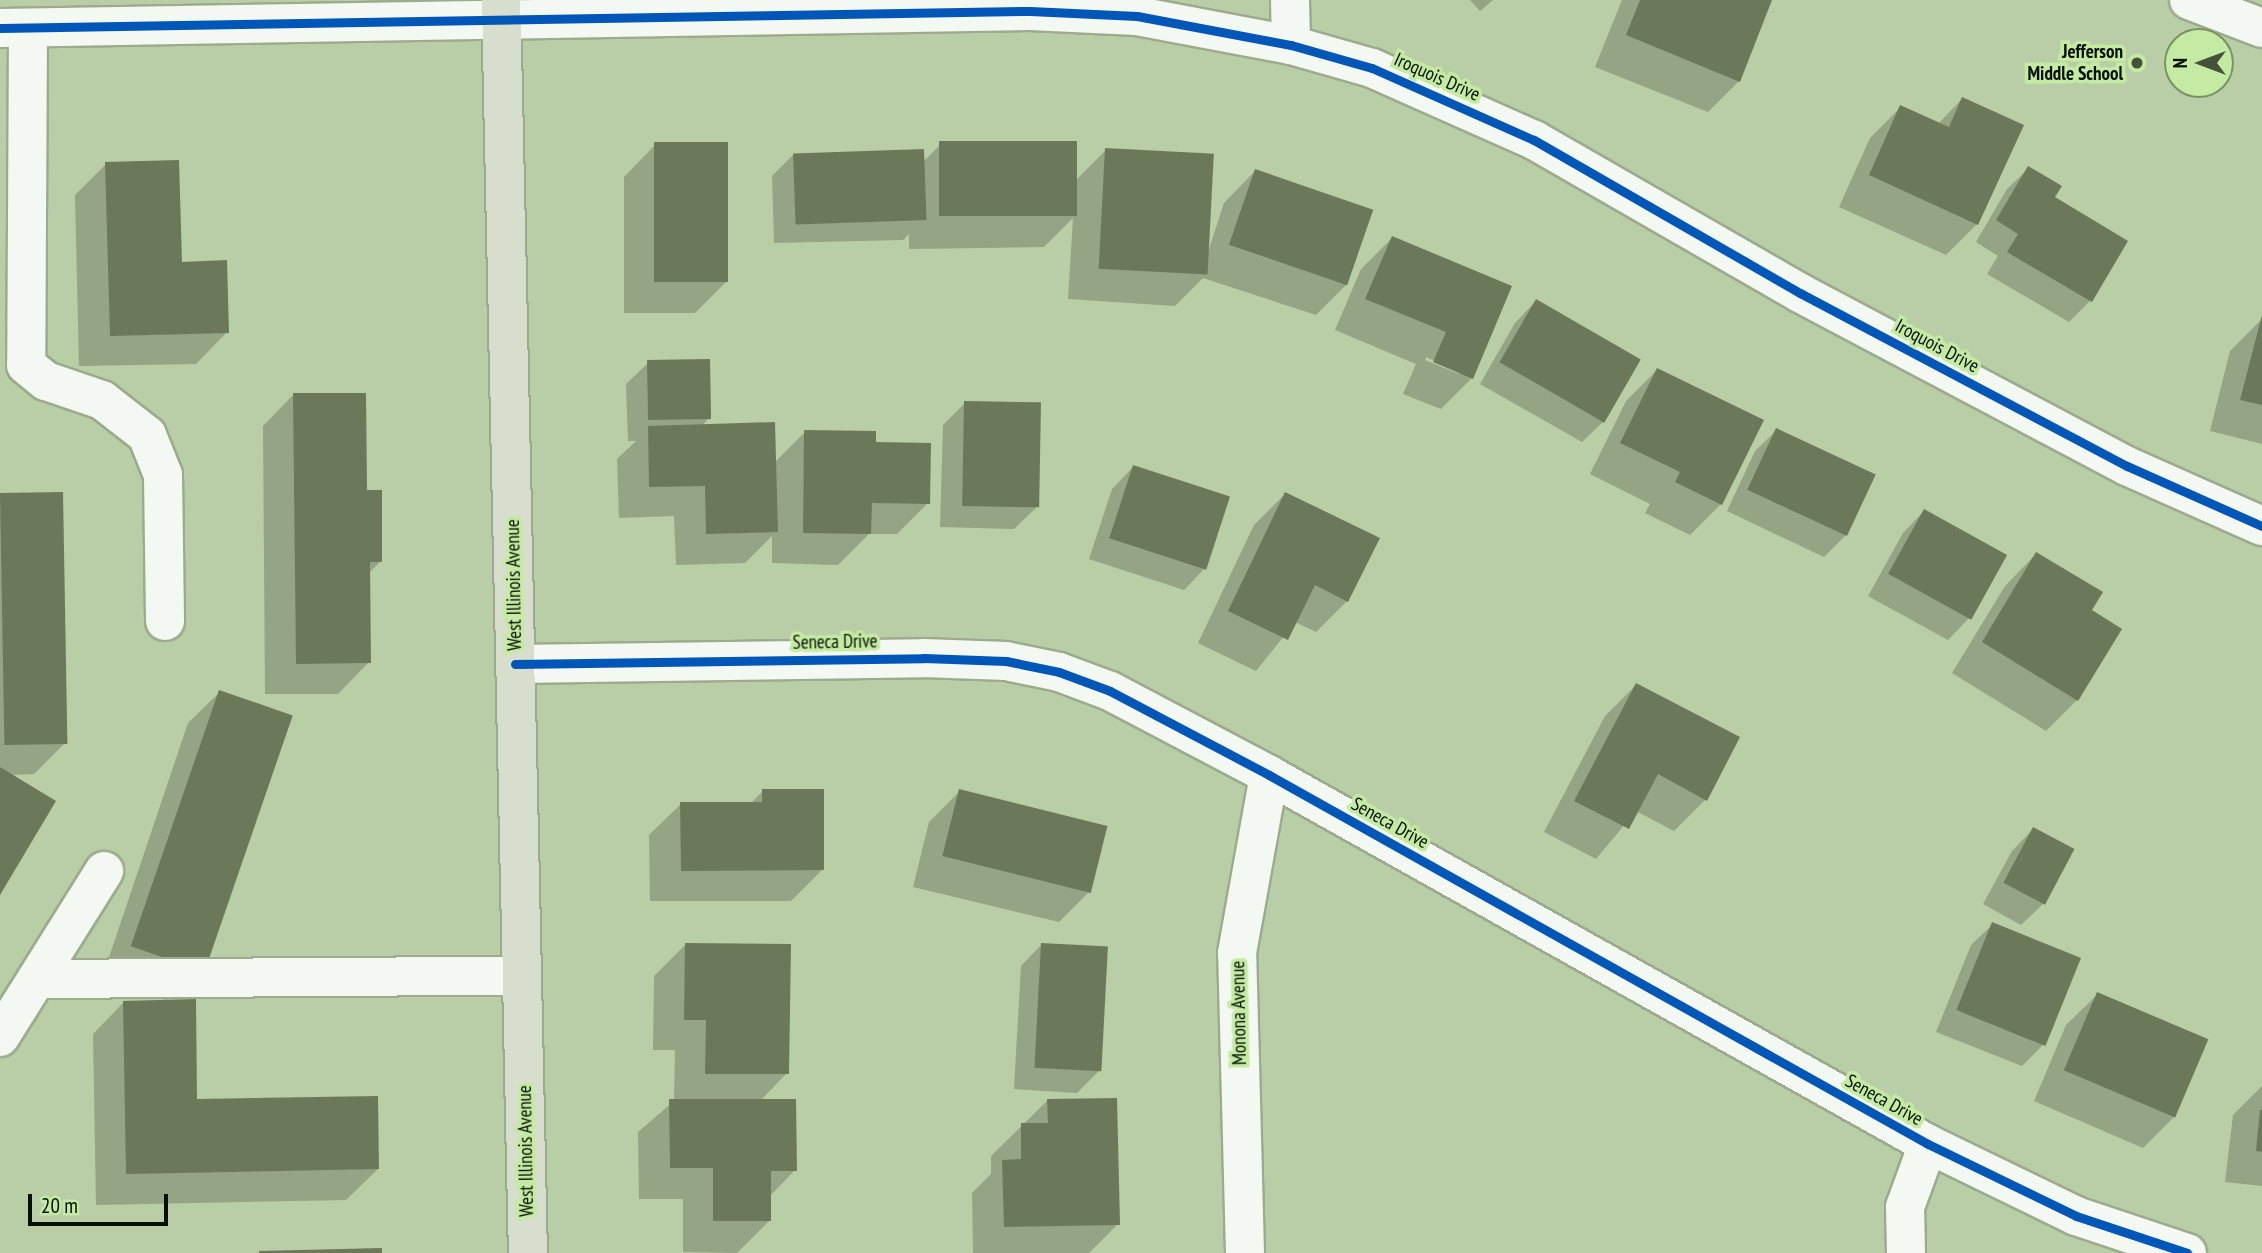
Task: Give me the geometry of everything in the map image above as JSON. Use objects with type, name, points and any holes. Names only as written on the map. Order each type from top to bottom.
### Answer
[{"type":"main road","name":"West Illinois Avenue","points":[[502,12],[528,1253]]},
{"type":"street","points":[[1290,0],[1290,45]]},
{"type":"street","points":[[2189,0],[2262,28]]},
{"type":"street","name":"Iroquois Drive","points":[[14,28],[502,12],[1030,11],[1138,16],[1290,45],[1372,68],[1534,140],[1812,300],[2127,466],[2262,526]]},
{"type":"street","points":[[14,28],[26,365],[46,382],[102,400],[147,435],[163,475],[165,621]]},
{"type":"street","name":"Seneca Drive","points":[[515,664],[1006,662],[1110,691],[1269,775],[1928,1144],[2076,1216],[2187,1253]]},
{"type":"street","name":"Monona Avenue","points":[[1245,1253],[1237,953],[1269,775]]},
{"type":"street","points":[[0,1037],[39,979],[104,871]]},
{"type":"street","points":[[39,979],[522,976]]},
{"type":"street","points":[[1906,1253],[1905,1207],[1928,1144]]},
{"type":"building","points":[[1640,0],[1772,0],[1740,82],[1626,35]]},
{"type":"building","points":[[1962,97],[2024,125],[1978,225],[1869,175],[1900,105],[1949,127]]},
{"type":"building","points":[[939,141],[1077,141],[1077,216],[939,216]]},
{"type":"building","points":[[654,142],[728,142],[728,282],[654,282]]},
{"type":"building","points":[[1105,148],[1214,154],[1208,275],[1099,269]]},
{"type":"building","points":[[924,149],[926,220],[796,225],[793,154]]},
{"type":"building","points":[[179,160],[182,262],[227,260],[229,333],[110,336],[105,162]]},
{"type":"building","points":[[2028,166],[2062,186],[2055,197],[2128,241],[2092,302],[2007,252],[2018,234],[1996,220]]},
{"type":"building","points":[[1255,169],[1373,210],[1347,285],[1229,245]]},
{"type":"building","points":[[1392,236],[1512,286],[1473,379],[1433,362],[1446,332],[1365,299]]},
{"type":"building","points":[[1536,299],[1641,360],[1604,423],[1500,362]]},
{"type":"building","points":[[2262,315],[2262,405],[2240,400]]},
{"type":"building","points":[[710,359],[711,419],[648,420],[647,360]]},
{"type":"building","points":[[1657,368],[1764,420],[1722,505],[1675,482],[1680,472],[1620,443]]},
{"type":"building","points":[[293,393],[366,393],[367,490],[382,490],[382,562],[370,562],[371,663],[296,664]]},
{"type":"building","points":[[964,401],[1041,402],[1039,507],[962,506]]},
{"type":"building","points":[[775,422],[778,532],[706,534],[705,486],[649,487],[648,426]]},
{"type":"building","points":[[1776,428],[1876,474],[1847,536],[1747,490]]},
{"type":"building","points":[[804,430],[876,431],[876,442],[931,443],[930,504],[872,503],[871,534],[803,533]]},
{"type":"building","points":[[1133,465],[1230,497],[1206,570],[1109,538]]},
{"type":"building","points":[[63,492],[67,744],[4,745],[0,493]]},
{"type":"building","points":[[1285,492],[1380,538],[1348,602],[1315,585],[1288,640],[1228,611]]},
{"type":"building","points":[[1924,509],[2007,555],[1971,620],[1888,574]]},
{"type":"building","points":[[2036,552],[2103,592],[2092,610],[2122,629],[2078,701],[1982,642]]},
{"type":"building","points":[[1636,683],[1740,737],[1707,801],[1658,774],[1629,829],[1574,801]]},
{"type":"building","points":[[219,690],[293,715],[205,972],[131,946]]},
{"type":"building","points":[[0,767],[56,801],[0,895]]},
{"type":"building","points":[[762,789],[824,789],[824,870],[681,871],[680,802],[762,802]]},
{"type":"building","points":[[959,789],[1107,826],[1091,893],[942,856]]},
{"type":"building","points":[[2033,827],[2074,849],[2045,905],[2003,883]]},
{"type":"building","points":[[1992,922],[2081,958],[2045,1046],[1956,1010]]},
{"type":"building","points":[[685,943],[791,944],[789,1074],[705,1074],[706,1020],[684,1020]]},
{"type":"building","points":[[1041,943],[1108,947],[1101,1071],[1034,1068]]},
{"type":"building","points":[[2097,992],[2208,1039],[2175,1118],[2064,1070]]},
{"type":"building","points":[[196,999],[197,1099],[378,1096],[379,1169],[126,1174],[123,1001]]},
{"type":"building","points":[[1117,1098],[1120,1225],[1004,1227],[1002,1160],[1021,1159],[1021,1123],[1048,1123],[1047,1099]]},
{"type":"building","points":[[669,1099],[796,1099],[797,1171],[771,1171],[771,1221],[713,1221],[713,1168],[670,1168]]},
{"type":"building","points":[[2262,1110],[2262,1152],[2256,1151]]},
{"type":"building","points":[[382,1248],[382,1253],[259,1253],[259,1251]]},
{"type":"cycle path","points":[[0,28],[1030,11],[1137,16],[1291,45],[1372,68],[1534,140],[1800,293],[2127,466],[2262,526]]},
{"type":"cycle path","points":[[515,664],[924,658],[1006,661],[1059,672],[1110,691],[1269,775],[1928,1144],[2076,1216],[2187,1253]]},
{"type":"place","name":"Jefferson Middle School","points":[[2137,63]]}]
